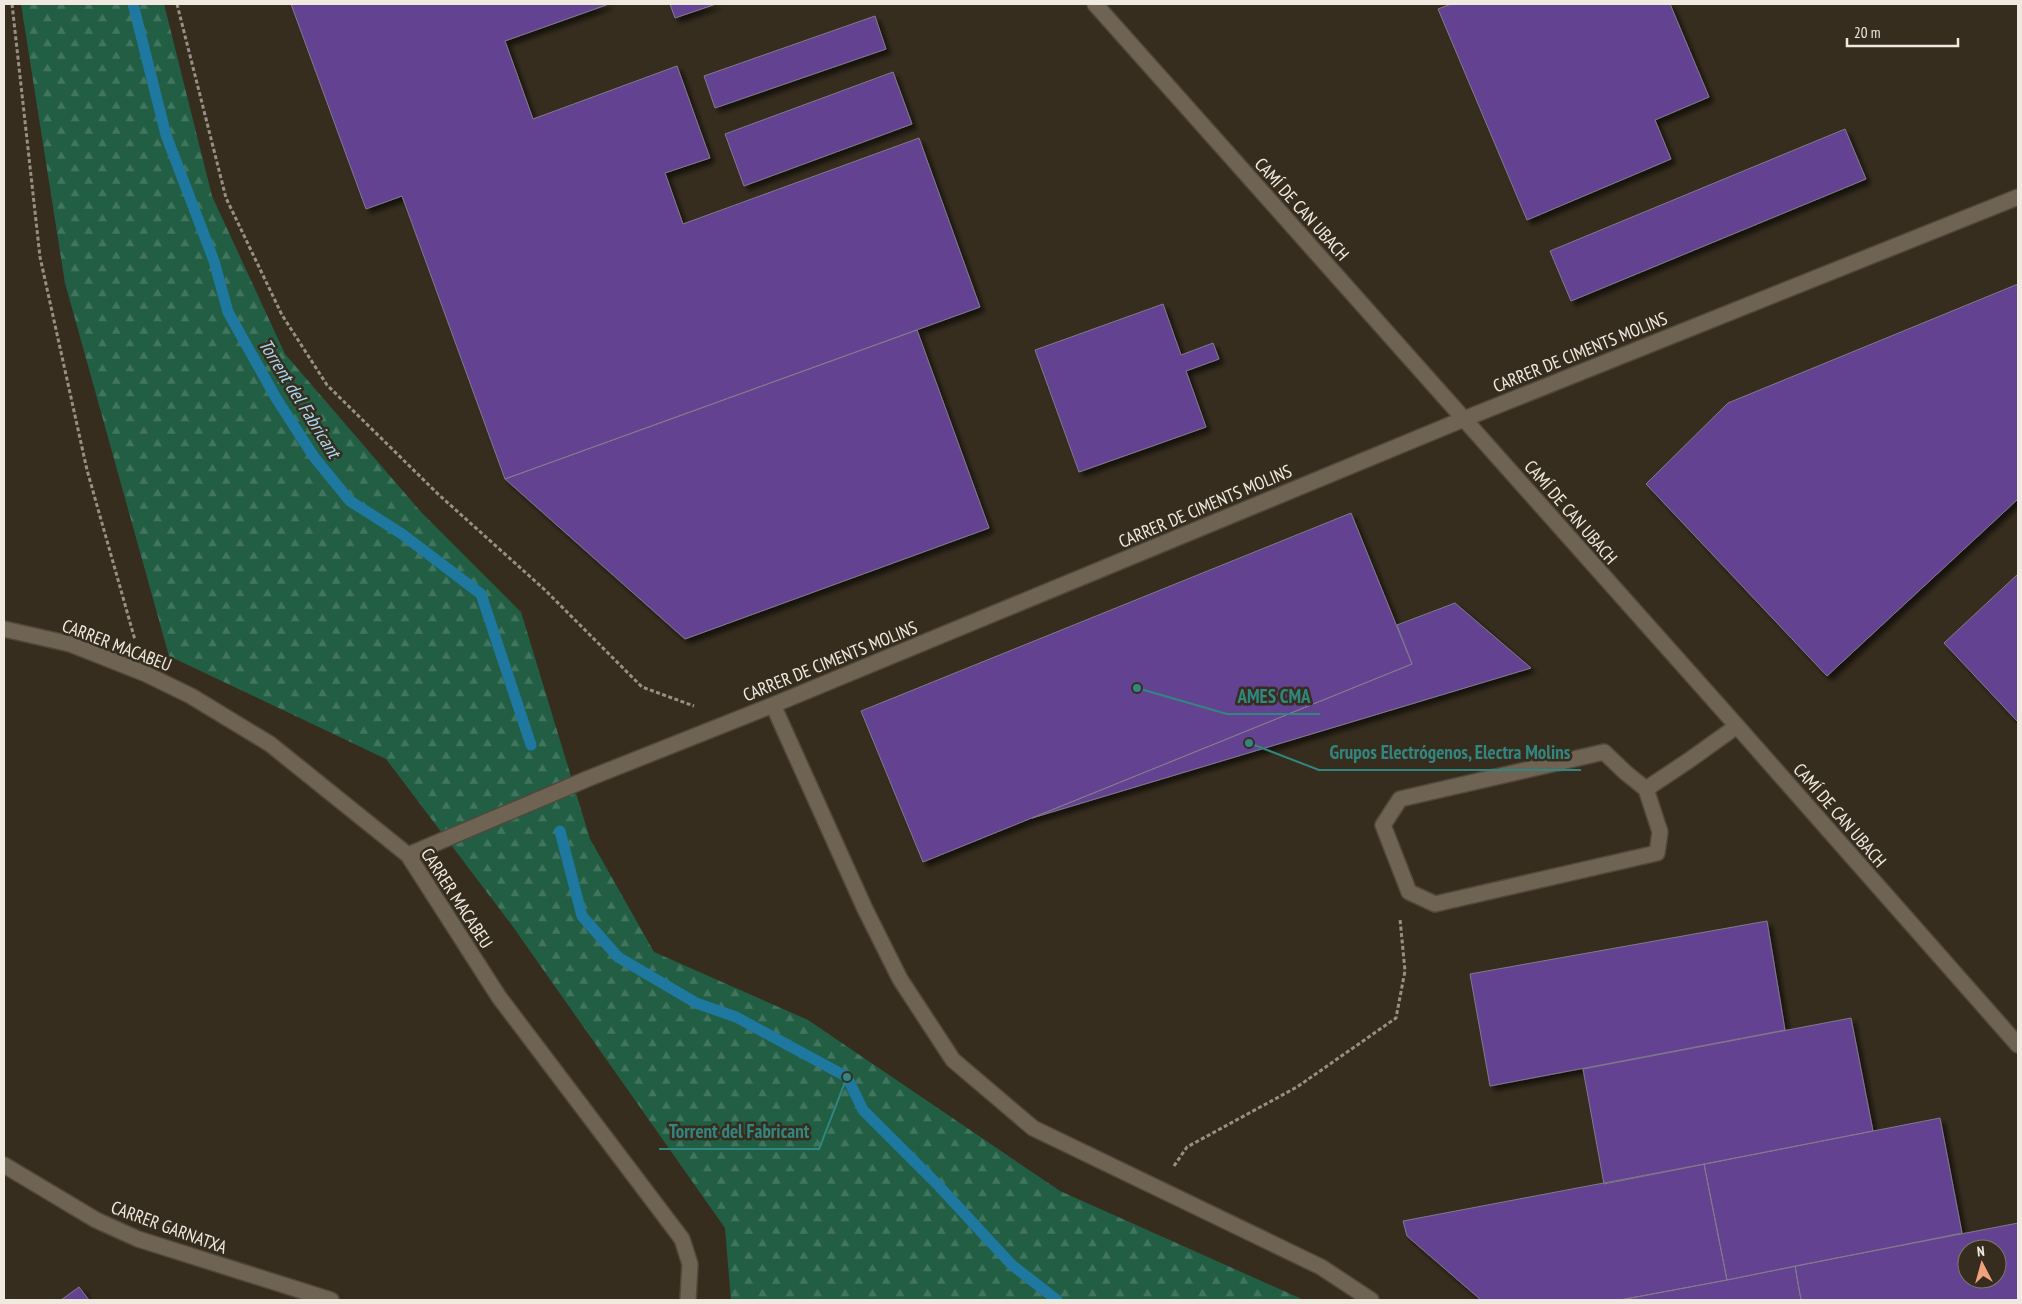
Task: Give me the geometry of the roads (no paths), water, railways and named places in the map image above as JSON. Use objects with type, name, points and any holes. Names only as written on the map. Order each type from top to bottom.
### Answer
[{"type":"street","name":"CAMÍ DE CAN UBACH","points":[[1094,4],[1464,418],[2018,1045]]},
{"type":"street","name":"CARRER DE CIMENTS MOLINS","points":[[408,856],[588,779],[773,705],[1464,418],[2018,197]]},
{"type":"street","name":"CARRER MACABEU","points":[[4,629],[70,644],[146,674],[191,696],[270,744],[408,856],[499,997],[682,1239],[690,1264],[688,1300]]},
{"type":"street","points":[[773,705],[865,909],[896,971],[953,1060],[1033,1128],[1321,1267],[1371,1300]]},
{"type":"street","points":[[1646,789],[1737,726]]},
{"type":"street","points":[[1604,752],[1646,789],[1660,832],[1657,853],[1435,904],[1409,892],[1383,825],[1400,799],[1604,752]]},
{"type":"street","name":"CARRER GARNATXA","points":[[4,1165],[96,1220],[138,1239],[331,1300]]},
{"type":"waterway","name":"Torrent del Fabricant","points":[[133,4],[166,135],[214,261],[228,312],[276,398],[314,457],[350,501],[402,534],[481,594],[531,745]]},
{"type":"waterway","name":"Torrent del Fabricant","points":[[560,831],[582,916],[618,957],[696,1003],[736,1017],[847,1077],[863,1110],[937,1184],[1012,1265],[1057,1300]]},
{"type":"place","name":"AMES CMA","points":[[1137,688]]},
{"type":"place","name":"Grupos Electrógenos, Electra Molins","points":[[1249,743]]},
{"type":"place","name":"Torrent del Fabricant","points":[[847,1077]]}]
